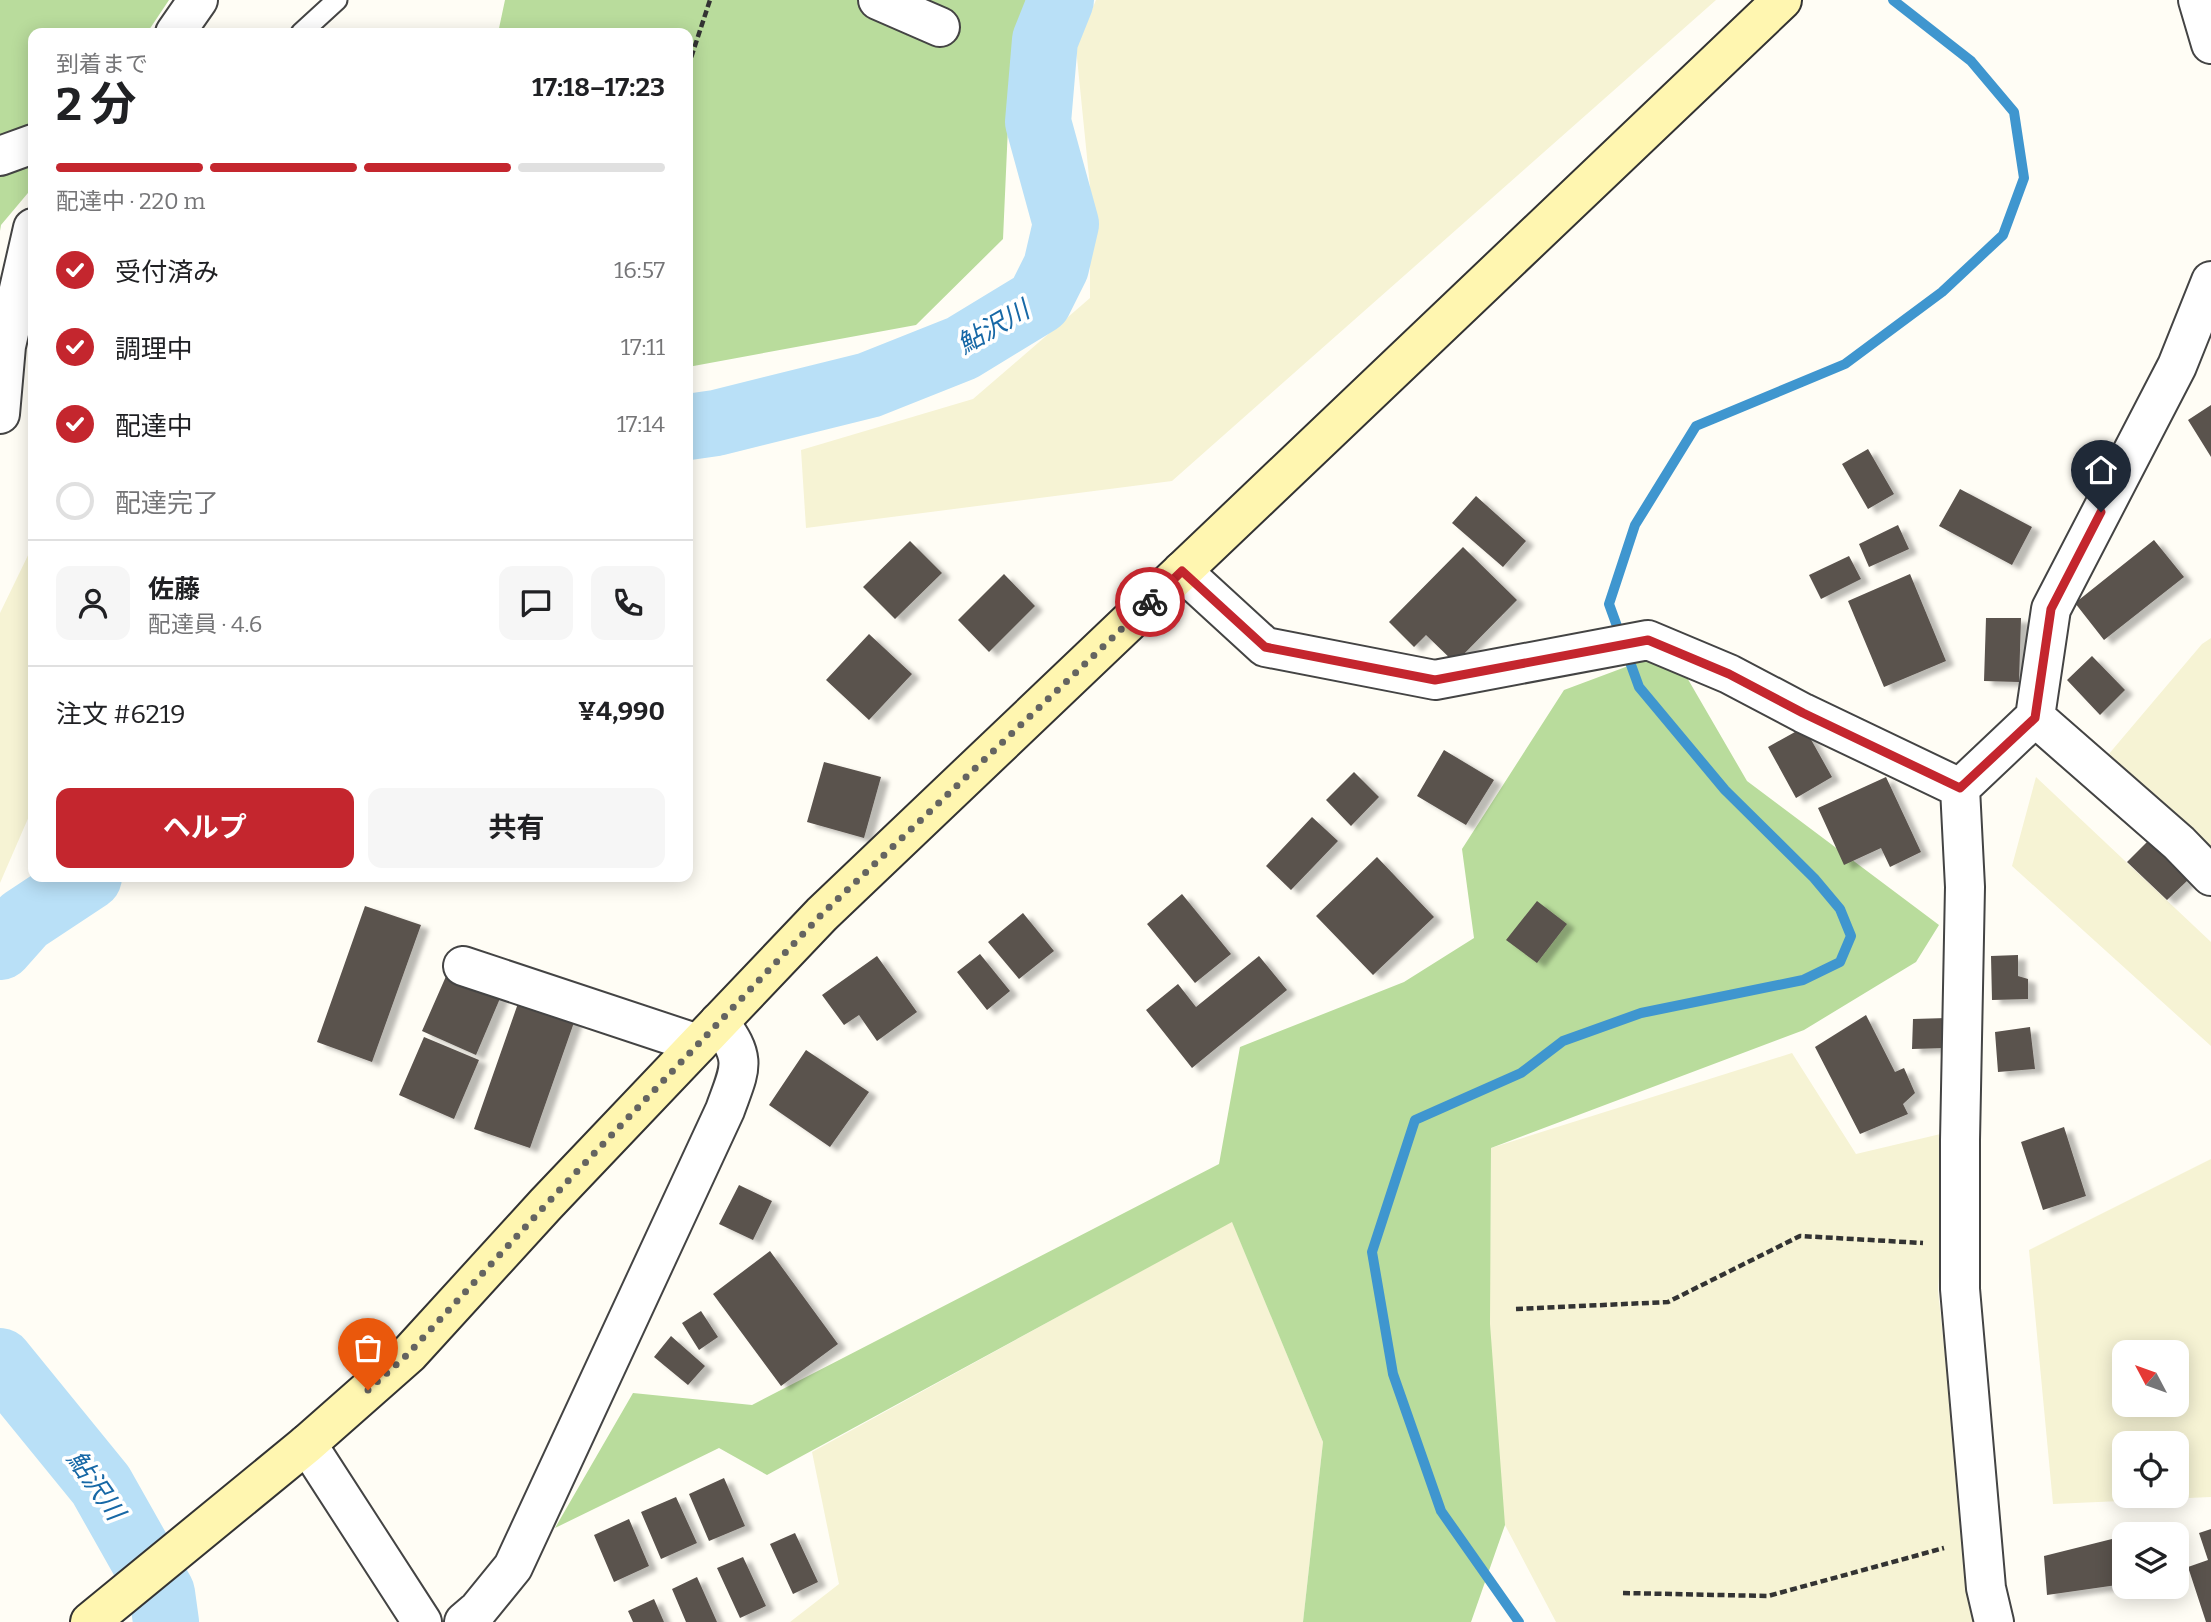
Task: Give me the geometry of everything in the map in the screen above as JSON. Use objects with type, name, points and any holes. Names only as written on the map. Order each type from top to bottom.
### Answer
[{"type":"street","points":[[178,28],[198,0]]},
{"type":"street","points":[[878,0],[940,27]]},
{"type":"street","points":[[90,1622],[307,1444],[408,1354],[822,914],[1782,0]]},
{"type":"street","points":[[2198,0],[2211,44]]},
{"type":"street","points":[[0,156],[28,146]]},
{"type":"street","points":[[0,414],[6,346],[28,250]]},
{"type":"street","points":[[1994,1622],[1986,1588],[1960,1289],[1965,887],[1960,788],[2035,718],[2051,609],[2177,366],[2211,281]]},
{"type":"street","points":[[1182,571],[1265,647],[1435,680],[1648,640],[1729,674],[1803,713],[1960,788]]},
{"type":"street","points":[[2035,718],[2179,843],[2211,876]]},
{"type":"street","points":[[463,966],[734,1041],[740,1068],[725,1110],[513,1567],[478,1610],[464,1622]]},
{"type":"street","points":[[307,1444],[422,1622]]},
{"type":"lane","points":[[306,28],[337,0]]},
{"type":"path","points":[[693,51],[710,0]]},
{"type":"path","points":[[1516,1309],[1668,1302],[1800,1236],[1959,1245]]},
{"type":"path","points":[[1623,1593],[1768,1597],[1981,1538]]},
{"type":"shaded area","points":[[1096,0],[1716,0],[1172,481],[806,528],[801,450],[973,399],[1090,298],[1090,187],[1076,48]]},
{"type":"shaded area","points":[[28,555],[28,819],[0,883],[0,613]]},
{"type":"shaded area","points":[[2211,638],[2211,850],[2108,755],[2202,644]]},
{"type":"shaded area","points":[[2036,777],[2211,942],[2211,1046],[2012,866]]},
{"type":"shaded area","points":[[1792,1053],[1856,1154],[1949,1132],[1938,1290],[1974,1622],[1556,1622],[1505,1525],[1488,1501],[1491,1148]]},
{"type":"shaded area","points":[[2211,1159],[2211,1497],[2189,1498],[2189,1431],[2112,1431],[2112,1501],[2053,1504],[2029,1250]]},
{"type":"shaded area","points":[[1232,1221],[1323,1442],[1303,1622],[790,1622],[839,1584],[812,1452]]},
{"type":"green space","points":[[0,0],[169,0],[150,28],[28,28],[28,193],[1,225],[0,231]]},
{"type":"green space","points":[[505,0],[1026,0],[1011,59],[1003,239],[916,325],[693,366],[693,28],[499,28]]},
{"type":"green space","points":[[1671,650],[1747,781],[1939,925],[1916,962],[1804,1030],[1491,1148],[1490,1324],[1505,1525],[1471,1622],[1303,1622],[1323,1442],[1232,1222],[767,1475],[719,1448],[555,1528],[633,1393],[752,1405],[1219,1164],[1240,1047],[1404,982],[1474,938],[1462,849],[1564,690]]},
{"type":"building","points":[[2211,405],[2211,457],[2188,420]]},
{"type":"building","points":[[1868,449],[1894,494],[1868,509],[1842,464]]},
{"type":"building","points":[[1960,489],[2032,527],[2012,565],[1939,526]]},
{"type":"building","points":[[1476,496],[1526,541],[1503,567],[1452,523]]},
{"type":"building","points":[[1898,525],[1909,549],[1869,567],[1859,544]]},
{"type":"building","points":[[2154,540],[2184,577],[2104,640],[2075,603]]},
{"type":"building","points":[[910,541],[942,573],[895,619],[863,587]]},
{"type":"building","points":[[1463,547],[1517,600],[1455,663],[1426,635],[1414,647],[1389,622]]},
{"type":"building","points":[[1849,556],[1861,579],[1821,599],[1809,575]]},
{"type":"building","points":[[1004,574],[1035,606],[989,652],[958,620]]},
{"type":"building","points":[[1910,574],[1946,661],[1884,687],[1848,601]]},
{"type":"building","points":[[1986,618],[2021,618],[2019,682],[1984,681]]},
{"type":"building","points":[[869,634],[912,674],[869,720],[826,680]]},
{"type":"building","points":[[2092,656],[2125,690],[2100,715],[2067,680]]},
{"type":"building","points":[[1804,727],[1832,777],[1796,798],[1768,747]]},
{"type":"building","points":[[1444,750],[1494,780],[1466,825],[1417,796]]},
{"type":"building","points":[[824,762],[881,777],[864,838],[807,822]]},
{"type":"building","points":[[1354,772],[1379,797],[1351,826],[1326,800]]},
{"type":"building","points":[[1886,777],[1921,852],[1890,867],[1881,848],[1844,865],[1818,808]]},
{"type":"building","points":[[1312,817],[1338,841],[1291,890],[1266,866]]},
{"type":"building","points":[[2149,840],[2188,880],[2167,900],[2127,862]]},
{"type":"building","points":[[1377,857],[1434,917],[1373,975],[1316,916]]},
{"type":"building","points":[[1182,894],[1231,954],[1195,983],[1147,924]]},
{"type":"building","points":[[1537,901],[1567,924],[1537,963],[1506,940]]},
{"type":"building","points":[[365,906],[421,925],[372,1062],[317,1042]]},
{"type":"building","points":[[1023,913],[1054,951],[1019,979],[988,942]]},
{"type":"building","points":[[980,954],[1010,991],[987,1010],[957,972]]},
{"type":"building","points":[[2018,955],[2018,976],[2028,979],[2028,999],[1992,1000],[1991,956]]},
{"type":"building","points":[[877,956],[917,1012],[877,1041],[859,1015],[844,1025],[822,995]]},
{"type":"building","points":[[1259,956],[1287,990],[1192,1068],[1146,1010],[1178,984],[1196,1007]]},
{"type":"building","points":[[447,974],[501,996],[476,1055],[422,1031]]},
{"type":"building","points":[[522,992],[578,1011],[530,1148],[474,1129]]},
{"type":"building","points":[[1866,1015],[1895,1072],[1904,1068],[1915,1093],[1903,1104],[1908,1114],[1860,1134],[1815,1047]]},
{"type":"building","points":[[1947,1018],[1945,1048],[1912,1049],[1913,1019]]},
{"type":"building","points":[[2030,1027],[2035,1069],[1998,1072],[1995,1032]]},
{"type":"building","points":[[424,1037],[479,1060],[454,1119],[399,1095]]},
{"type":"building","points":[[806,1050],[869,1092],[830,1147],[769,1105]]},
{"type":"building","points":[[2064,1127],[2086,1196],[2043,1210],[2021,1142]]},
{"type":"building","points":[[739,1185],[772,1201],[753,1240],[719,1224]]},
{"type":"building","points":[[770,1251],[838,1344],[781,1386],[713,1294]]},
{"type":"building","points":[[701,1311],[718,1337],[699,1350],[682,1323]]},
{"type":"building","points":[[671,1336],[705,1366],[688,1385],[654,1357]]},
{"type":"building","points":[[724,1478],[745,1526],[709,1541],[689,1494]]},
{"type":"building","points":[[676,1497],[697,1543],[661,1559],[641,1512]]},
{"type":"building","points":[[629,1519],[649,1566],[614,1582],[594,1535]]},
{"type":"building","points":[[2211,1529],[2211,1622],[2206,1622],[2189,1570],[2189,1567],[2208,1560],[2199,1533]]},
{"type":"building","points":[[795,1533],[818,1582],[793,1594],[770,1544]]},
{"type":"building","points":[[2112,1539],[2112,1586],[2047,1595],[2044,1556]]},
{"type":"building","points":[[743,1557],[766,1606],[740,1618],[717,1568]]},
{"type":"building","points":[[697,1577],[717,1622],[686,1622],[672,1589]]},
{"type":"building","points":[[654,1599],[664,1622],[633,1622],[628,1611]]},
{"type":"waterway","name":"鮎沢川","points":[[693,426],[869,385],[962,348],[1039,301],[1056,267],[1066,224],[1038,122],[1045,40],[1061,0]]},
{"type":"waterway","points":[[1519,1622],[1441,1511],[1393,1374],[1372,1252],[1415,1120],[1521,1073],[1563,1041],[1641,1013],[1803,980],[1840,962],[1851,936],[1840,909],[1814,878],[1725,790],[1639,687],[1609,604],[1635,525],[1696,426],[1845,364],[1942,292],[2003,235],[2024,178],[2014,112],[1971,61],[1893,0]]},
{"type":"waterway","name":"鮎沢川","points":[[0,947],[24,920],[81,882]]},
{"type":"waterway","name":"鮎沢川","points":[[0,1361],[101,1485],[162,1593],[166,1622]]},
{"type":"way so far","points":[[368,1390],[408,1354],[565,1184],[822,914],[1150,602]]},
{"type":"route","points":[[1150,602],[1182,571],[1265,647],[1435,680],[1648,640],[1729,674],[1803,713],[1960,788],[2035,718],[2051,609],[2101,512]]}]
